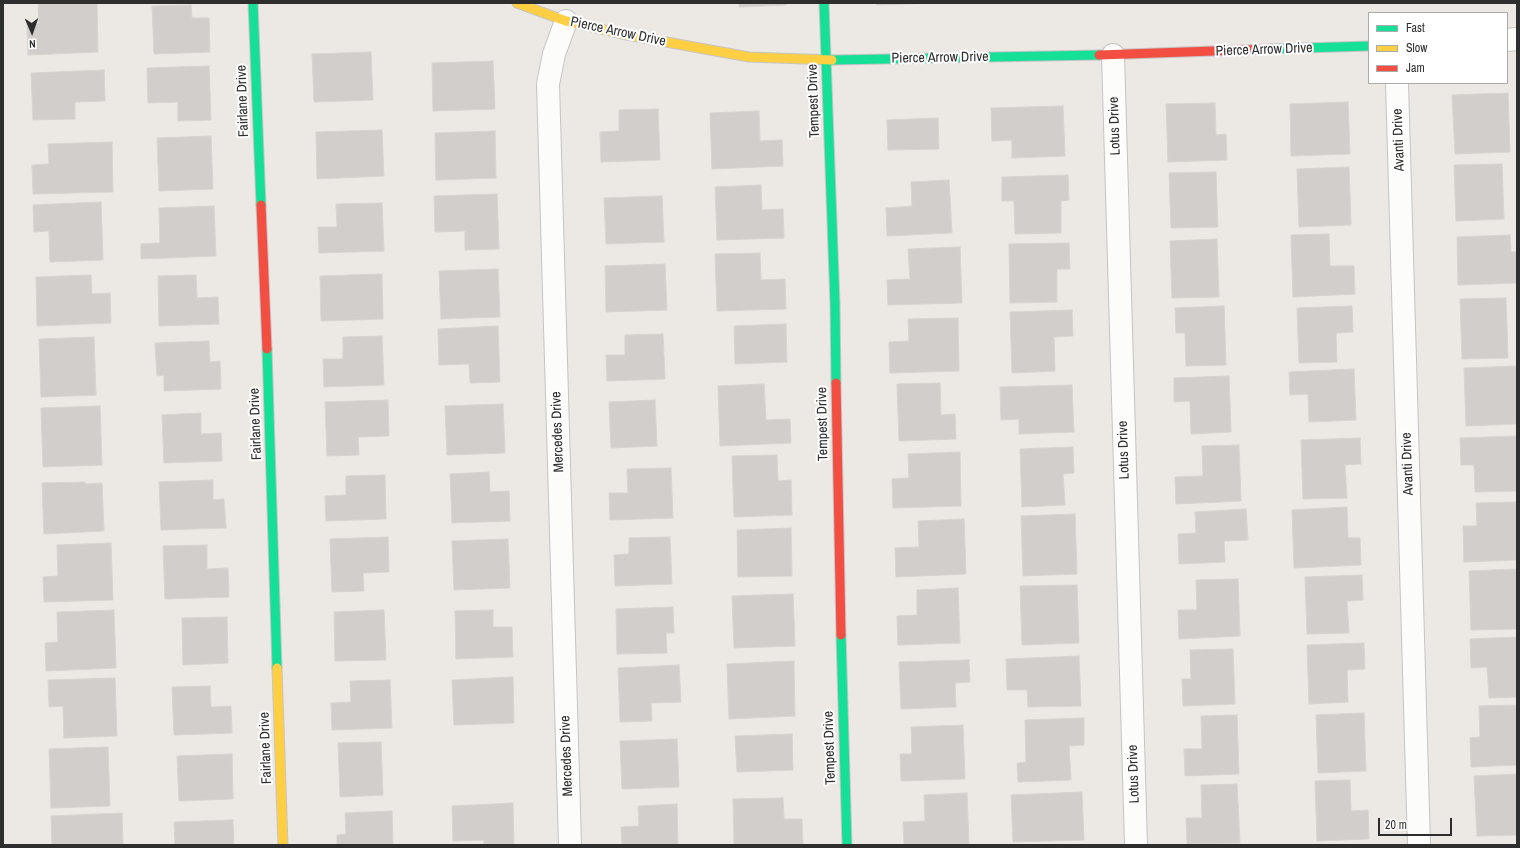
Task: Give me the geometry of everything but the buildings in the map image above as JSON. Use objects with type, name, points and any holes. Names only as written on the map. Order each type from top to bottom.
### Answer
[{"type":"street","name":"Fairlane Drive","points":[[253,3],[267,346],[283,845]]},
{"type":"street","name":"Pierce Arrow Drive","points":[[517,3],[566,21],[622,34],[749,57],[826,60],[1113,55],[1368,46]]},
{"type":"street","name":"Tempest Drive","points":[[824,3],[835,304],[841,648],[847,845]]},
{"type":"street","name":"Mercedes Drive","points":[[566,21],[554,54],[548,84],[570,845]]},
{"type":"street","name":"Lotus Drive","points":[[1113,55],[1136,845]]},
{"type":"street","name":"Avanti Drive","points":[[1397,84],[1418,845]]},
{"type":"traffic: fast","points":[[253,3],[261,205]]},
{"type":"traffic: fast","points":[[824,3],[835,304],[836,383]]},
{"type":"traffic: fast","points":[[1271,49],[1368,46]]},
{"type":"traffic: fast","points":[[832,60],[1099,55]]},
{"type":"traffic: fast","points":[[267,349],[277,668]]},
{"type":"traffic: fast","points":[[841,635],[847,845]]},
{"type":"traffic: slow","points":[[517,3],[566,21],[622,34],[749,57],[832,60]]},
{"type":"traffic: slow","points":[[277,668],[283,845]]},
{"type":"traffic: jam","points":[[1099,55],[1271,49]]},
{"type":"traffic: jam","points":[[261,205],[267,349]]},
{"type":"traffic: jam","points":[[836,383],[841,635]]}]
